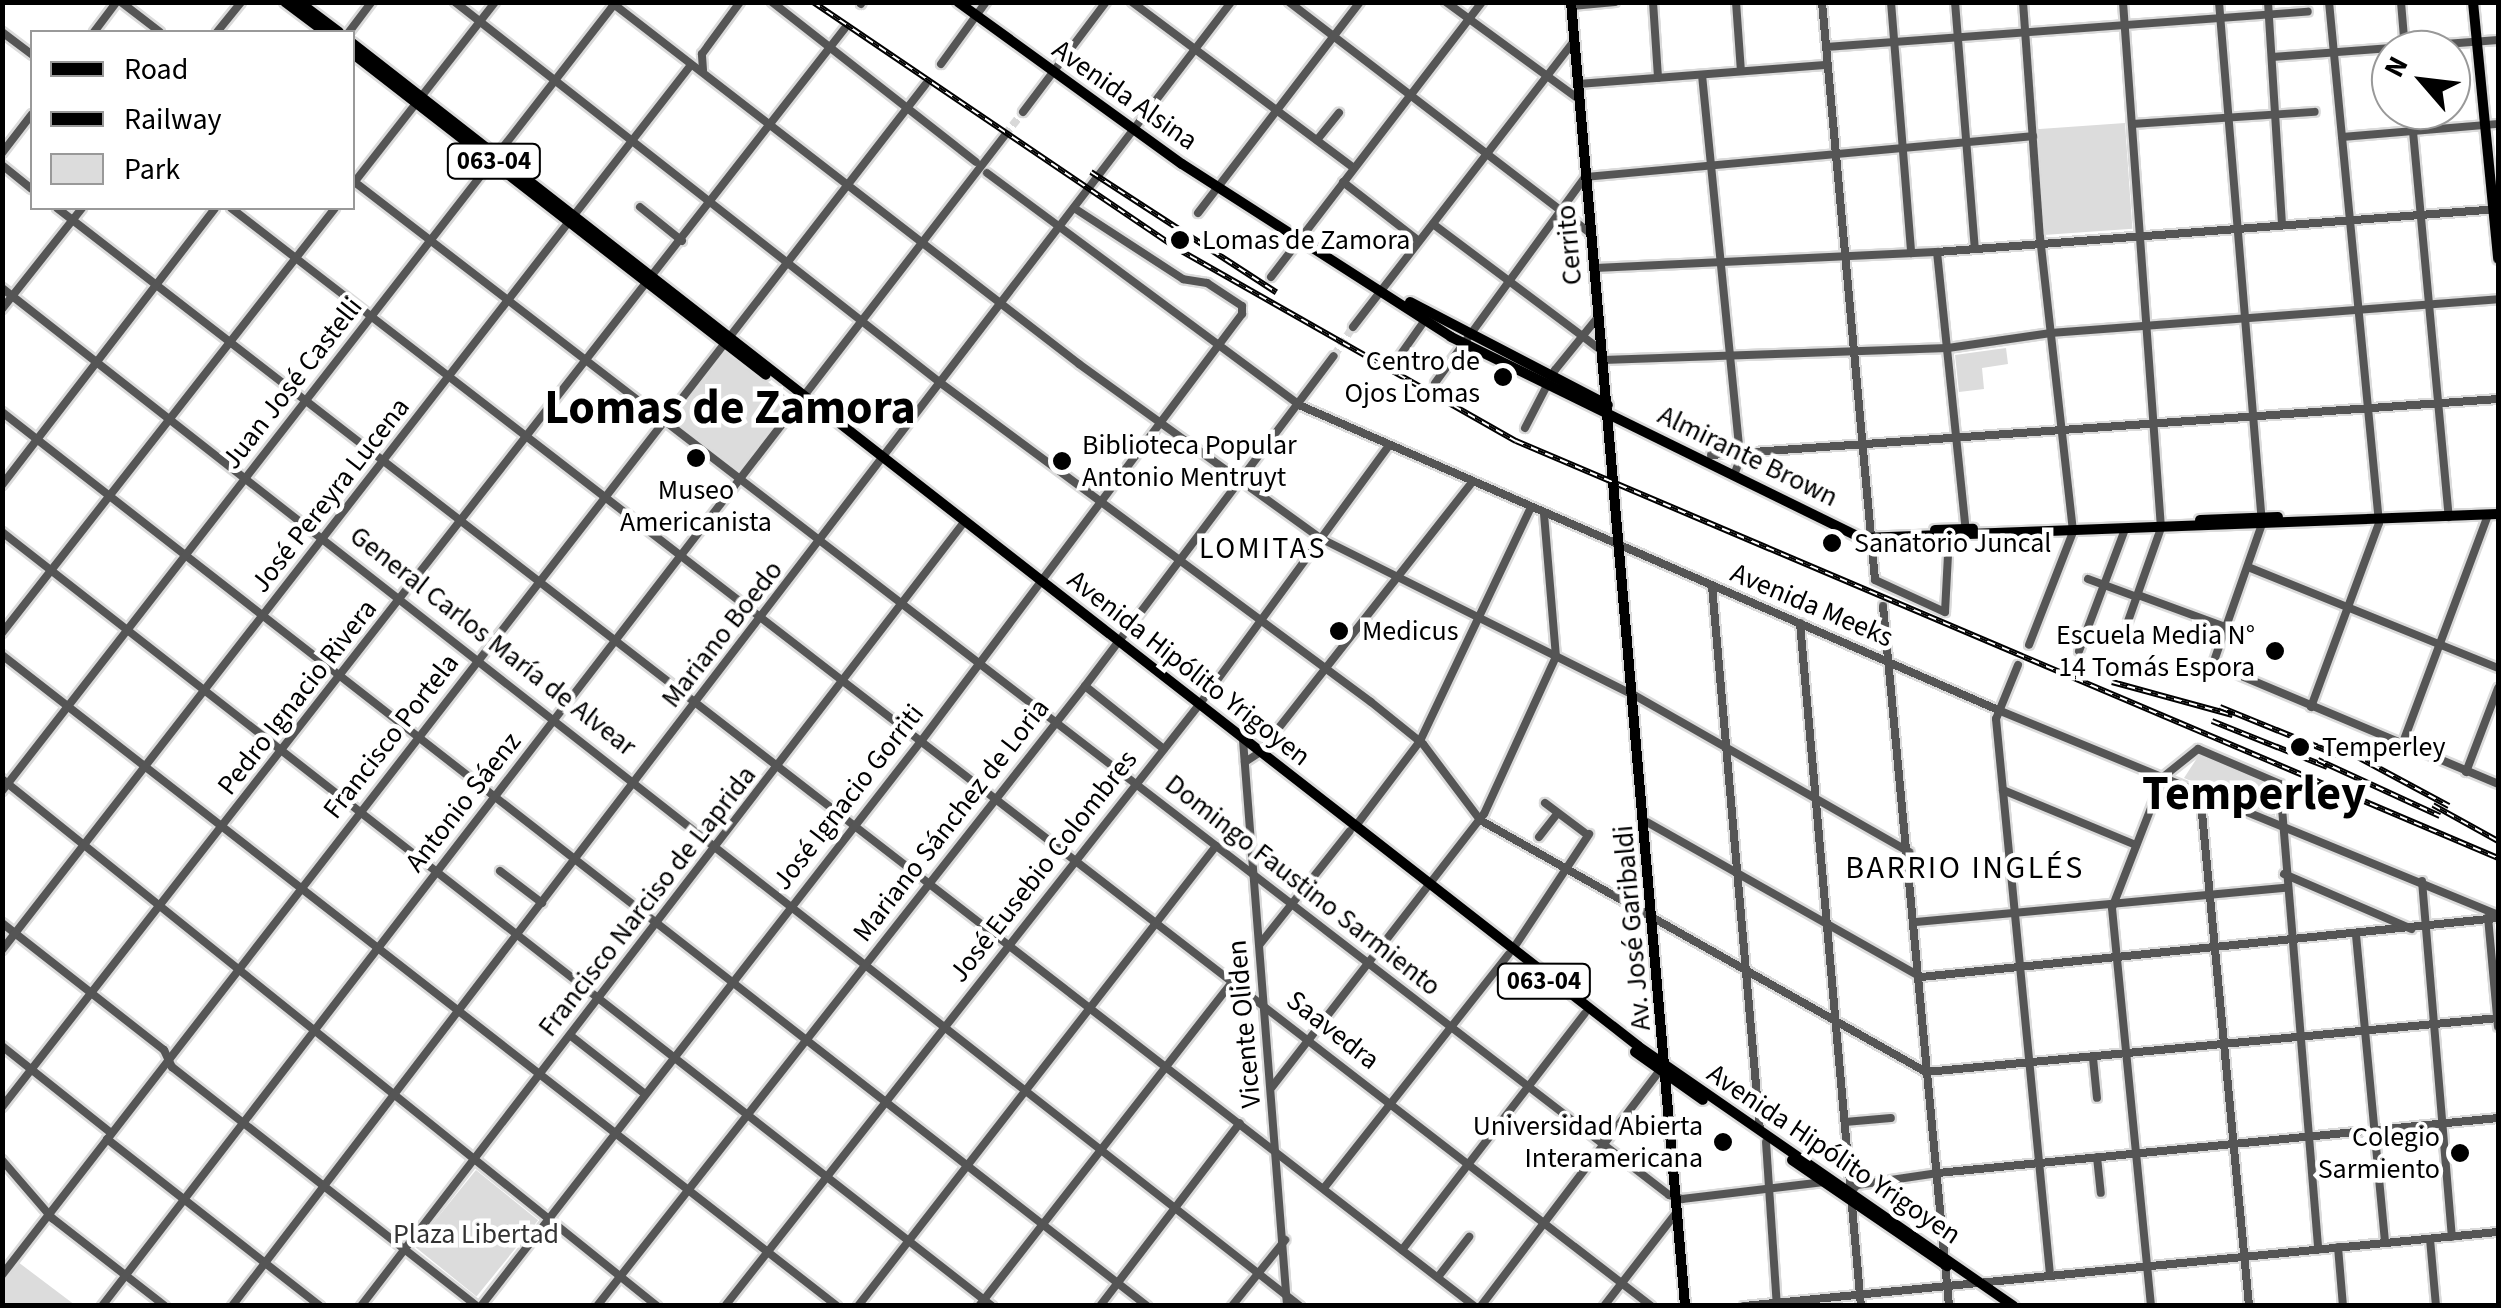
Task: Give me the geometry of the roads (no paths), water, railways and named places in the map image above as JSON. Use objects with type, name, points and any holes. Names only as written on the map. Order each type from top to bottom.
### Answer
[{"type":"main road","points":[[285,2],[322,30]]},
{"type":"main road","points":[[298,2],[335,30]]},
{"type":"main road","name":"Avenida Alsina","points":[[958,2],[981,10]]},
{"type":"main road","name":"Avenida Alsina","points":[[966,2],[1054,71],[1220,185]]},
{"type":"main road","points":[[2473,2],[2498,259]]},
{"type":"main road","name":"Cerrito","points":[[1572,4],[1620,546]]},
{"type":"main road","name":"Avenida Hipólito Yrigoyen","points":[[355,46],[1243,744],[1253,757],[1662,1070]]},
{"type":"main road","name":"Avenida Hipólito Yrigoyen","points":[[355,55],[418,98]]},
{"type":"main road","name":"Almirante Brown","points":[[1220,185],[1465,340]]},
{"type":"main road","name":"Almirante Brown","points":[[1383,288],[1425,320],[1736,470]]},
{"type":"main road","name":"Almirante Brown","points":[[1607,408],[1871,536],[1949,536],[1966,532]]},
{"type":"main road","name":"Almirante Brown","points":[[1871,536],[2495,512]]},
{"type":"main road","name":"Almirante Brown","points":[[2073,529],[2161,525]]},
{"type":"main road","name":"Av. José Garibaldi","points":[[1620,546],[1685,1306]]},
{"type":"main road","name":"Avenida Hipólito Yrigoyen","points":[[1511,952],[1662,1070],[2014,1306]]},
{"type":"main road","name":"Avenida Hipólito Yrigoyen","points":[[1979,1283],[2004,1306]]},
{"type":"street","points":[[96,30],[119,2],[157,30]]},
{"type":"street","points":[[219,30],[240,2]]},
{"type":"street","points":[[351,30],[372,2]]},
{"type":"street","points":[[455,2],[942,384],[1266,617],[1420,740],[1480,820],[1836,1016],[1930,1073],[2498,1018]]},
{"type":"street","points":[[355,180],[495,2]]},
{"type":"street","points":[[712,80],[701,67],[702,54],[740,2]]},
{"type":"street","points":[[772,2],[987,172]]},
{"type":"street","points":[[1023,112],[1106,2]]},
{"type":"street","points":[[1132,2],[1354,168]]},
{"type":"street","name":"Mariano Boedo","points":[[232,1306],[883,462],[1231,2]]},
{"type":"street","points":[[1288,2],[1590,233]]},
{"type":"street","points":[[1198,214],[1360,2]]},
{"type":"street","points":[[1446,2],[1580,100]]},
{"type":"street","points":[[1271,277],[1482,2]]},
{"type":"street","points":[[1572,4],[1615,2]]},
{"type":"street","points":[[1653,2],[1658,78]]},
{"type":"street","points":[[1736,2],[1742,71]]},
{"type":"street","points":[[1822,2],[1877,582],[1947,611],[1949,536]]},
{"type":"street","points":[[1891,2],[1911,253]]},
{"type":"street","points":[[1956,2],[1975,248]]},
{"type":"street","points":[[2023,2],[2040,242],[2073,529],[2029,645]]},
{"type":"street","points":[[2122,2],[2161,525],[2128,621]]},
{"type":"street","points":[[2219,2],[2233,228],[2262,520],[2212,660],[2217,669],[2498,786]]},
{"type":"street","points":[[2268,2],[2282,224]]},
{"type":"street","points":[[2311,707],[2379,517],[2330,2]]},
{"type":"street","points":[[2401,2],[2403,30]]},
{"type":"street","points":[[614,3],[1079,364],[1322,539],[1634,695],[1908,852]]},
{"type":"street","name":"Juan José Castelli","points":[[4,785],[614,3]]},
{"type":"street","points":[[940,64],[981,10]]},
{"type":"street","points":[[1826,48],[2308,12]]},
{"type":"street","name":"Pedro Ignacio Rivera","points":[[2,1107],[403,599],[845,28]]},
{"type":"street","points":[[2,32],[30,53]]},
{"type":"street","points":[[1354,328],[1574,40]]},
{"type":"street","points":[[2471,43],[2498,40]]},
{"type":"street","points":[[670,48],[690,58],[702,54]]},
{"type":"street","points":[[2272,58],[2371,51]]},
{"type":"street","name":"José Pereyra Lucena","points":[[2,950],[691,65]]},
{"type":"street","points":[[1578,84],[1827,65]]},
{"type":"street","points":[[1054,71],[1021,117],[1054,71]]},
{"type":"street","points":[[1702,75],[1739,452],[1736,470]]},
{"type":"street","name":"Francisco Portela","points":[[4,1269],[926,84]]},
{"type":"street","points":[[2132,124],[2315,112]]},
{"type":"street","points":[[1318,140],[1338,113]]},
{"type":"street","points":[[2,153],[30,117]]},
{"type":"street","points":[[2342,137],[2498,124]]},
{"type":"street","points":[[2413,132],[2449,513]]},
{"type":"street","name":"Antonio Sáenz","points":[[976,167],[1008,133],[986,162],[987,172]]},
{"type":"street","name":"Antonio Sáenz","points":[[102,1306],[742,480],[976,167],[1005,135]]},
{"type":"street","points":[[1435,382],[1586,177],[1834,151],[2033,136]]},
{"type":"street","points":[[2,165],[30,186]]},
{"type":"street","name":"Avenida Meeks","points":[[987,172],[1058,229],[1299,405],[1472,484],[1998,710],[2422,881],[2498,916]]},
{"type":"street","points":[[1343,182],[1420,241]]},
{"type":"street","name":"Domingo Faustino Sarmiento","points":[[355,184],[1676,1199]]},
{"type":"street","points":[[640,207],[682,240]]},
{"type":"street","name":"José Ignacio Gorriti","points":[[479,1306],[922,740],[1244,310],[1205,282],[1183,279],[1074,208]]},
{"type":"street","points":[[1594,268],[1937,252],[2496,209]]},
{"type":"street","points":[[60,210],[1478,1306],[1662,1070]]},
{"type":"street","points":[[2,310],[80,210]]},
{"type":"street","points":[[2,484],[213,210]]},
{"type":"street","name":"Saavedra","points":[[234,210],[1651,1306]]},
{"type":"street","points":[[2,634],[334,210]]},
{"type":"street","points":[[1433,224],[1602,355],[1730,356],[1948,348],[2051,332],[2498,299]]},
{"type":"street","points":[[1937,252],[1966,532]]},
{"type":"street","name":"General Carlos María de Alvear","points":[[2,288],[1178,1206],[1300,1306]]},
{"type":"street","points":[[1526,428],[1549,381],[1598,317]]},
{"type":"street","points":[[1396,361],[1425,320]]},
{"type":"street","name":"Mariano Sánchez de Loria","points":[[597,1306],[1086,686],[1334,356]]},
{"type":"street","points":[[1711,455],[2498,398]]},
{"type":"street","points":[[2,412],[1147,1306]]},
{"type":"street","name":"José Eusebio Colombres","points":[[725,1306],[1197,708],[1388,447]]},
{"type":"street","points":[[1253,757],[1472,484]]},
{"type":"street","points":[[1260,944],[1420,740],[1531,508]]},
{"type":"street","points":[[2402,745],[2495,512]]},
{"type":"street","points":[[1272,1087],[1480,820],[1556,657],[1544,513]]},
{"type":"street","name":"Francisco Narciso de Laprida","points":[[361,1306],[846,681],[962,524]]},
{"type":"street","points":[[2078,651],[2125,529]]},
{"type":"street","points":[[2,532],[675,1056],[985,1303],[1042,1224],[1233,981]]},
{"type":"street","points":[[2248,568],[2498,668]]},
{"type":"street","points":[[2088,579],[2225,628]]},
{"type":"street","points":[[1712,586],[1777,1304]]},
{"type":"street","points":[[1883,606],[1916,922],[1949,1306]]},
{"type":"street","points":[[1800,623],[1860,1301]]},
{"type":"street","points":[[2,655],[838,1306]]},
{"type":"street","points":[[2018,665],[1998,710],[2050,1275]]},
{"type":"street","points":[[1086,686],[1164,749]]},
{"type":"street","points":[[2466,772],[2498,688]]},
{"type":"street","points":[[2151,1306],[2112,903],[2163,778],[2198,749],[2280,784],[2285,888],[2318,1249]]},
{"type":"street","name":"Vicente Oliden","points":[[1253,757],[1254,875],[1285,1240],[1287,1306]]},
{"type":"street","points":[[4,785],[86,846],[657,1306]]},
{"type":"street","points":[[2003,790],[2136,845]]},
{"type":"street","points":[[2200,792],[2248,1306]]},
{"type":"street","points":[[1324,1188],[1511,952],[1570,869],[1587,837],[1546,803]]},
{"type":"street","points":[[1540,837],[1557,814]]},
{"type":"street","points":[[1645,821],[1921,977],[2412,930],[2498,916]]},
{"type":"street","points":[[858,1306],[1216,846]]},
{"type":"street","points":[[500,871],[542,903]]},
{"type":"street","points":[[2284,874],[2412,930]]},
{"type":"street","points":[[2422,881],[2452,1237]]},
{"type":"street","points":[[1916,922],[2285,888]]},
{"type":"street","points":[[2487,909],[2498,1026]]},
{"type":"street","points":[[2,922],[93,993],[244,1123],[479,1306]]},
{"type":"street","points":[[2356,935],[2384,1243]]},
{"type":"street","points":[[1402,1250],[1585,1013]]},
{"type":"street","points":[[571,1036],[645,1094]]},
{"type":"street","points":[[2,1046],[184,1199],[320,1306]]},
{"type":"street","points":[[2093,1058],[2097,1098]]},
{"type":"street","points":[[1845,1122],[1891,1118]]},
{"type":"street","points":[[1851,1196],[1856,1184],[1938,1173],[2498,1118]]},
{"type":"street","points":[[1100,1306],[1240,1123]]},
{"type":"street","points":[[2097,1156],[2101,1193]]},
{"type":"street","points":[[2,1160],[49,1214],[165,1306]]},
{"type":"street","points":[[1676,1199],[1767,1192],[1826,1180]]},
{"type":"street","points":[[1604,1306],[1677,1212]]},
{"type":"street","points":[[1744,1306],[1860,1301],[1947,1286],[2498,1232]]},
{"type":"street","points":[[1438,1277],[1469,1237]]},
{"type":"street","points":[[2430,1239],[2436,1306]]},
{"type":"street","points":[[1232,1306],[1285,1240]]},
{"type":"street","points":[[2338,1247],[2343,1306]]},
{"type":"tunnel","points":[[1005,135],[1023,112]]},
{"type":"tunnel","points":[[1334,356],[1353,327]]},
{"type":"railway","points":[[813,2],[1176,248],[1516,441],[2498,858]]},
{"type":"railway","points":[[1091,172],[1276,292]]},
{"type":"railway","points":[[2112,682],[2233,715]]},
{"type":"railway","points":[[2220,707],[2340,756]]},
{"type":"railway","points":[[2212,721],[2327,767]]},
{"type":"railway","points":[[2330,742],[2449,806]]},
{"type":"railway","points":[[2318,760],[2440,816]]},
{"type":"railway","points":[[2433,805],[2498,841]]},
{"type":"place","name":"Lomas de Zamora","points":[[1180,240]]},
{"type":"place","name":"Centro de Ojos Lomas","points":[[1503,377]]},
{"type":"place","name":"Museo Americanista","points":[[696,458]]},
{"type":"place","name":"Biblioteca Popular Antonio Mentruyt","points":[[1062,461]]},
{"type":"place","name":"Sanatorio Juncal","points":[[1832,543]]},
{"type":"place","name":"Medicus","points":[[1339,631]]},
{"type":"place","name":"Escuela Media N° 14 Tomás Espora","points":[[2275,651]]},
{"type":"place","name":"Temperley","points":[[2300,747]]},
{"type":"place","name":"Universidad Abierta Interamericana","points":[[1723,1142]]},
{"type":"place","name":"Colegio Sarmiento","points":[[2460,1153]]},
{"type":"district","name":"Lomas de Zamora","points":[[730,409]]},
{"type":"district","name":"LOMITAS","points":[[1263,549]]},
{"type":"district","name":"Temperley","points":[[2254,795]]},
{"type":"district","name":"BARRIO INGLÉS","points":[[1965,868]]},
{"type":"park label","name":"Plaza Libertad","points":[[476,1234]]}]
